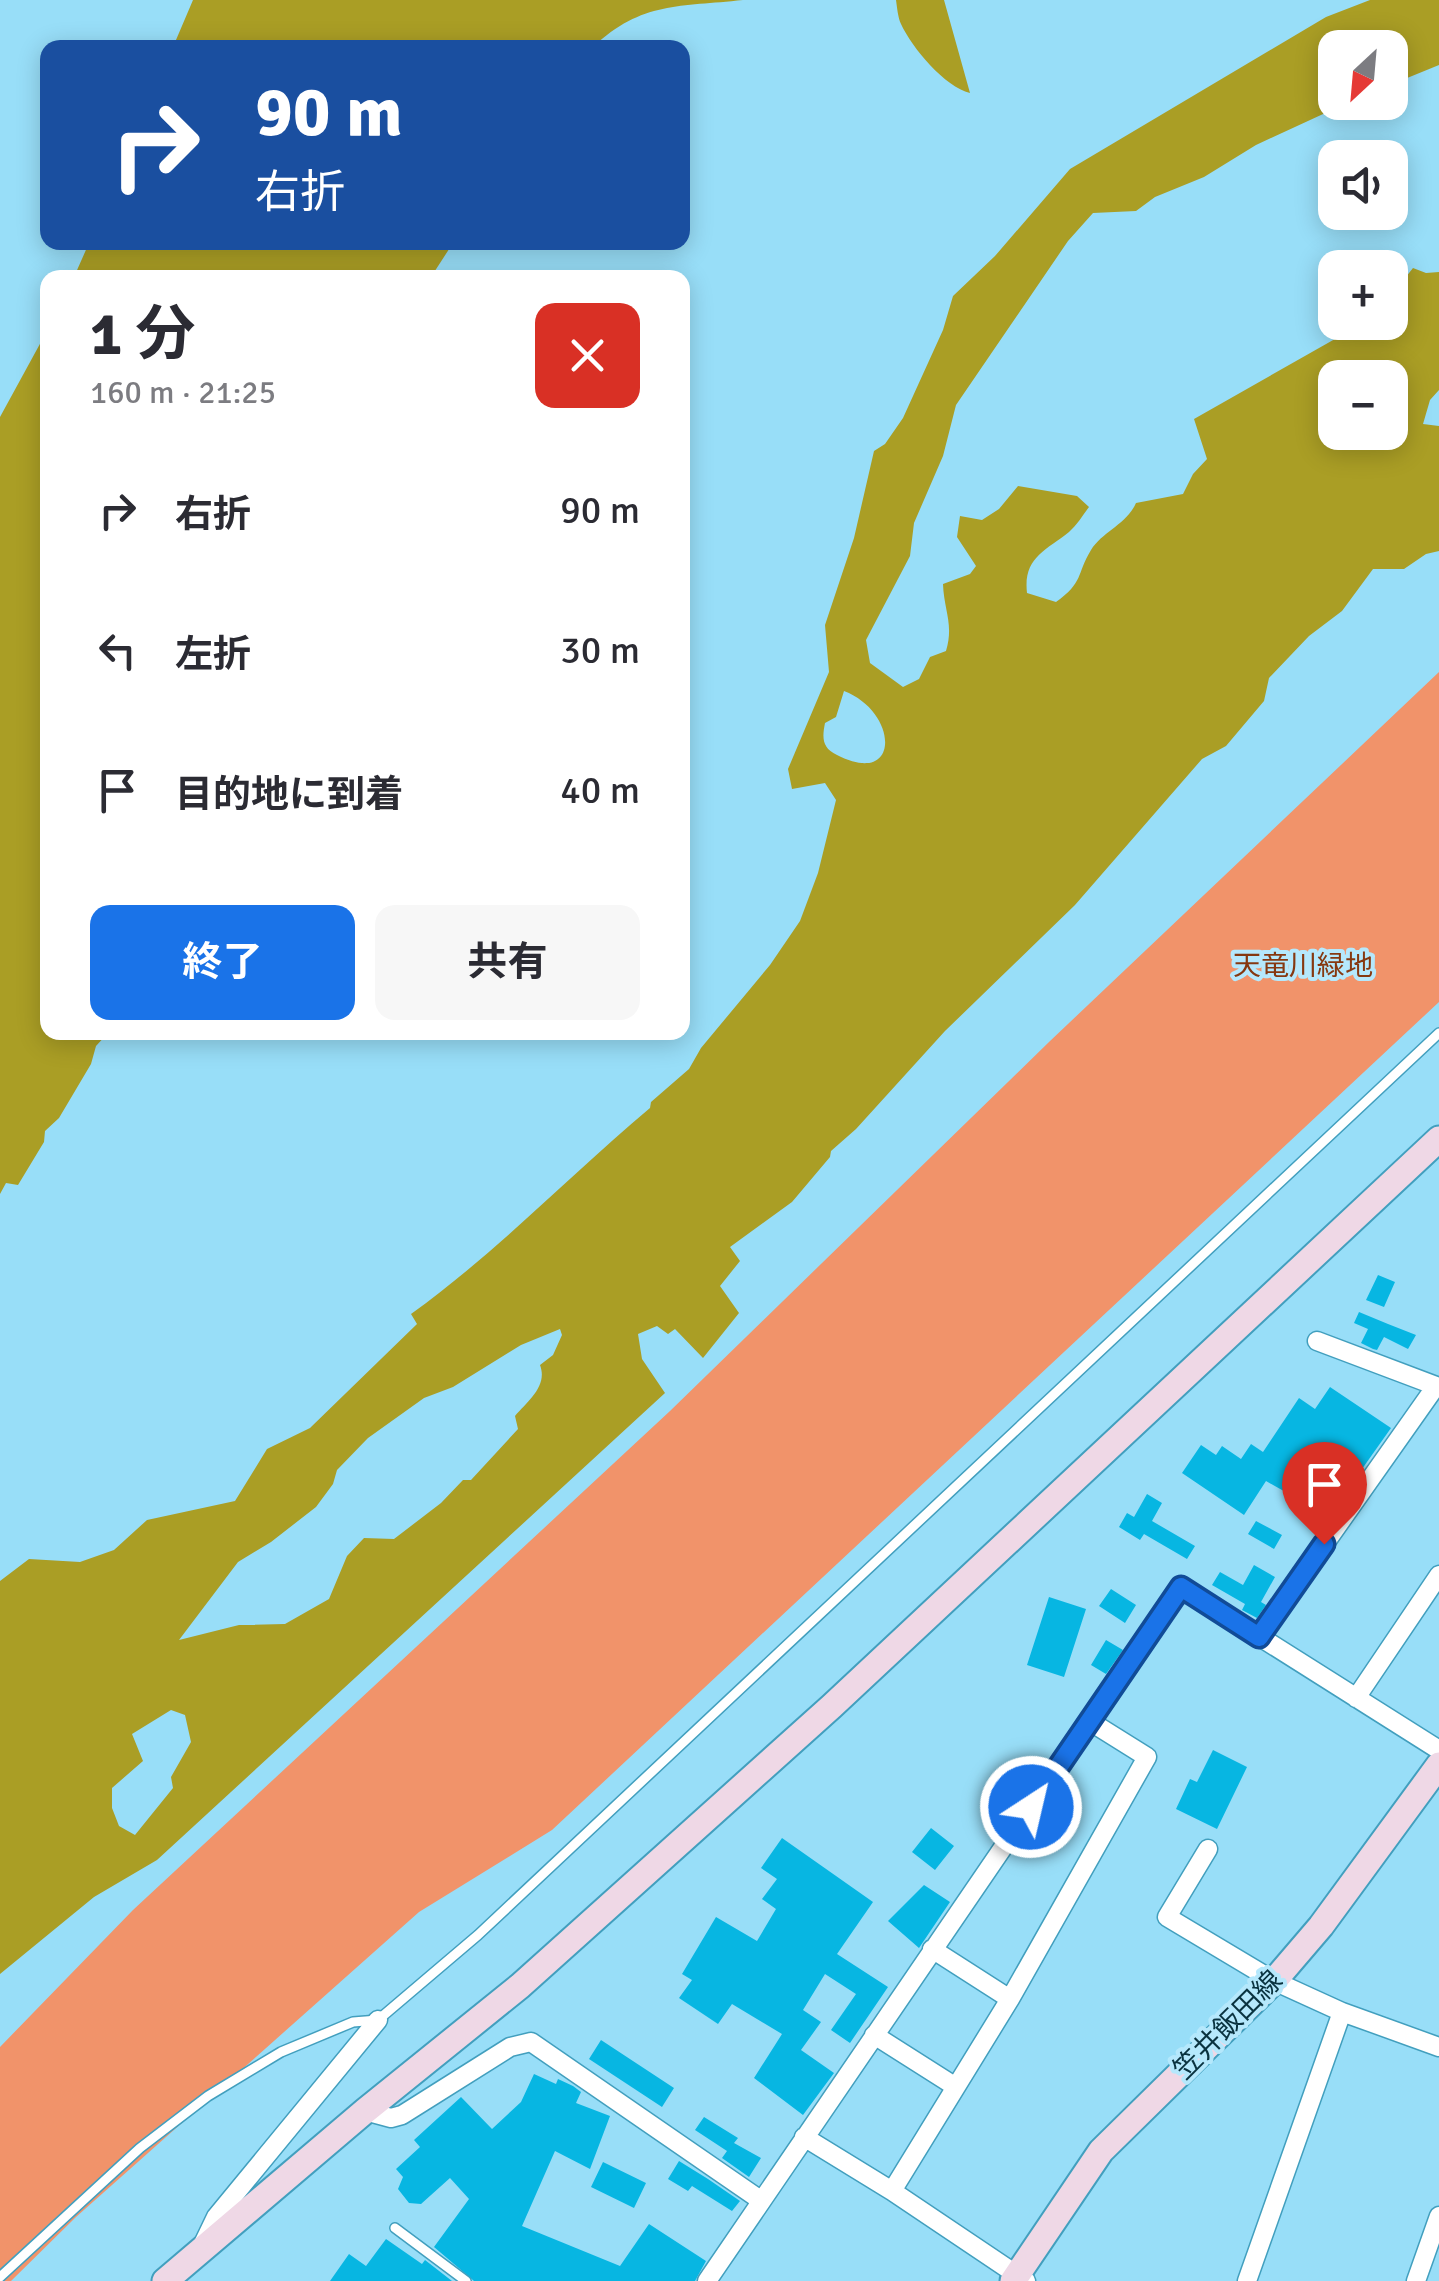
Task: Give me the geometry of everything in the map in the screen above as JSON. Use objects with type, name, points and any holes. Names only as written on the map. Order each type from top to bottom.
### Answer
[{"type":"street","points":[[181,2270],[364,2111],[520,1986],[832,1706],[1439,1139]]},
{"type":"street","points":[[1259,1637],[1437,1386],[1317,1341]]},
{"type":"street","points":[[1356,1698],[1439,1575]]},
{"type":"street","points":[[707,2281],[1181,1587],[1439,1750]]},
{"type":"street","points":[[892,2191],[1010,1999],[1147,1757],[1091,1722]]},
{"type":"street","name":"笠井飯田線","points":[[1018,2279],[1102,2151],[1274,1981],[1320,1926],[1439,1764]]},
{"type":"street","points":[[1208,1850],[1168,1917],[1274,1981],[1342,2012],[1439,2047]]},
{"type":"street","points":[[932,1949],[1010,1999]]},
{"type":"street","points":[[1248,2281],[1342,2012]]},
{"type":"street","points":[[181,2270],[216,2217],[378,2020]]},
{"type":"street","points":[[874,2035],[956,2087]]},
{"type":"street","points":[[364,2111],[390,2118],[402,2115],[510,2047],[531,2042],[760,2199]]},
{"type":"street","points":[[804,2137],[892,2191],[1018,2279]]},
{"type":"street","points":[[1416,2281],[1439,2216]]},
{"type":"lane","points":[[0,2277],[140,2148],[208,2096],[280,2052],[353,2022],[378,2020],[478,1935],[1439,1033]]},
{"type":"lane","points":[[395,2228],[466,2281]]},
{"type":"green space","name":"天竜川緑地","points":[[1439,672],[1439,1002],[552,1830],[419,1912],[76,2217],[11,2281],[0,2281],[0,2047],[133,1910],[670,1411],[1049,1042]]},
{"type":"shaded area","points":[[193,0],[743,0],[645,14],[601,40],[176,40]]},
{"type":"shaded area","points":[[896,0],[944,0],[970,93],[950,83],[921,55],[901,24]]},
{"type":"shaded area","points":[[1370,0],[1439,0],[1439,65],[1408,78],[1408,30],[1318,30],[1318,116],[1256,145],[1204,177],[1155,197],[1136,211],[1093,213],[1068,241],[956,405],[943,456],[914,523],[910,556],[866,640],[870,663],[903,687],[919,679],[930,657],[946,651],[949,625],[943,584],[970,574],[976,566],[957,537],[960,516],[982,520],[999,509],[1018,486],[1077,496],[1089,507],[1072,529],[1038,556],[1028,571],[1027,593],[1056,602],[1075,583],[1096,543],[1136,503],[1183,494],[1193,474],[1207,459],[1194,419],[1333,340],[1408,340],[1408,274],[1413,268],[1439,272],[1439,390],[1430,400],[1423,424],[1439,426],[1439,551],[1426,554],[1404,569],[1373,569],[1342,611],[1309,636],[1269,678],[1264,701],[1226,746],[1202,759],[1075,905],[945,1031],[831,1151],[792,1202],[730,1247],[740,1261],[720,1286],[739,1313],[703,1358],[675,1329],[668,1334],[657,1326],[638,1334],[642,1359],[665,1393],[157,1860],[94,1897],[0,1974],[0,1581],[29,1559],[80,1562],[114,1550],[147,1520],[235,1501],[267,1449],[310,1428],[417,1324],[411,1314],[503,1240],[689,1069],[701,1048],[770,965],[800,921],[818,873],[836,800],[825,783],[792,789],[788,769],[829,672],[825,625],[854,538],[874,451],[885,444],[903,418],[943,330],[953,296],[995,256],[1070,169],[1326,17]],"holes":[[[844,691],[862,701],[883,729],[882,755],[873,762],[858,763],[832,752],[824,742],[825,723],[836,717]],[[560,1329],[562,1335],[553,1355],[540,1365],[541,1380],[535,1393],[515,1416],[518,1429],[471,1480],[463,1480],[441,1503],[394,1539],[364,1538],[347,1556],[329,1599],[285,1624],[239,1625],[179,1640],[238,1562],[316,1507],[333,1484],[337,1470],[368,1438],[424,1398],[453,1387],[521,1345]],[[171,1710],[185,1715],[191,1742],[171,1777],[173,1788],[135,1835],[119,1826],[112,1808],[112,1788],[143,1761],[132,1734]]]},
{"type":"shaded area","points":[[86,250],[448,250],[436,270],[77,270]]},
{"type":"shaded area","points":[[40,344],[40,1040],[102,1040],[59,1118],[45,1131],[44,1142],[18,1185],[6,1183],[0,1194],[0,417]]},
{"type":"building","points":[[1378,1275],[1395,1282],[1384,1307],[1366,1300]]},
{"type":"building","points":[[1359,1312],[1416,1335],[1408,1349],[1384,1337],[1377,1350],[1373,1349],[1361,1343],[1368,1329],[1354,1323]]},
{"type":"building","points":[[1330,1387],[1391,1428],[1350,1486],[1325,1469],[1305,1503],[1266,1481],[1244,1515],[1182,1473],[1201,1445],[1216,1455],[1222,1446],[1241,1459],[1251,1444],[1263,1452],[1299,1398],[1315,1409]]},
{"type":"building","points":[[1147,1494],[1162,1503],[1152,1521],[1195,1546],[1187,1559],[1144,1534],[1140,1540],[1119,1527],[1127,1513],[1134,1517]]},
{"type":"building","points":[[1256,1521],[1282,1535],[1274,1549],[1248,1534]]},
{"type":"building","points":[[1254,1565],[1275,1577],[1261,1602],[1266,1605],[1257,1618],[1242,1610],[1245,1604],[1212,1585],[1220,1572],[1243,1585]]},
{"type":"building","points":[[1111,1589],[1136,1605],[1125,1623],[1099,1606]]},
{"type":"building","points":[[1049,1597],[1086,1609],[1064,1677],[1027,1665]]},
{"type":"building","points":[[1106,1640],[1123,1650],[1106,1674],[1091,1665]]},
{"type":"building","points":[[1213,1750],[1247,1767],[1217,1829],[1176,1809],[1190,1779],[1197,1782]]},
{"type":"building","points":[[931,1828],[954,1846],[935,1870],[912,1852]]},
{"type":"building","points":[[782,1838],[873,1902],[837,1954],[888,1987],[850,2043],[831,2030],[856,1994],[825,1974],[803,2010],[821,2022],[801,2050],[834,2073],[803,2115],[754,2078],[782,2034],[732,2004],[718,2024],[679,1998],[692,1980],[682,1974],[716,1917],[757,1941],[776,1909],[762,1899],[777,1879],[761,1868]]},
{"type":"building","points":[[924,1885],[950,1902],[919,1948],[888,1921]]},
{"type":"building","points":[[601,2040],[674,2088],[662,2107],[589,2059]]},
{"type":"building","points":[[534,2074],[556,2084],[558,2079],[573,2086],[581,2092],[576,2103],[610,2116],[590,2169],[555,2151],[522,2226],[620,2266],[649,2224],[706,2261],[695,2281],[474,2281],[434,2247],[469,2199],[450,2178],[421,2204],[409,2203],[398,2189],[403,2177],[396,2169],[420,2147],[414,2140],[461,2097],[492,2129],[521,2102]]},
{"type":"building","points":[[704,2117],[738,2138],[734,2143],[761,2158],[749,2177],[722,2158],[727,2151],[695,2130]]},
{"type":"building","points":[[679,2161],[740,2201],[732,2211],[692,2186],[688,2191],[668,2179]]},
{"type":"building","points":[[603,2162],[646,2183],[634,2208],[591,2187]]},
{"type":"building","points":[[386,2239],[422,2264],[425,2260],[452,2281],[330,2281],[349,2254],[366,2266]]},
{"type":"route","points":[[1031,1807],[1181,1587],[1259,1637],[1324,1544]]}]
